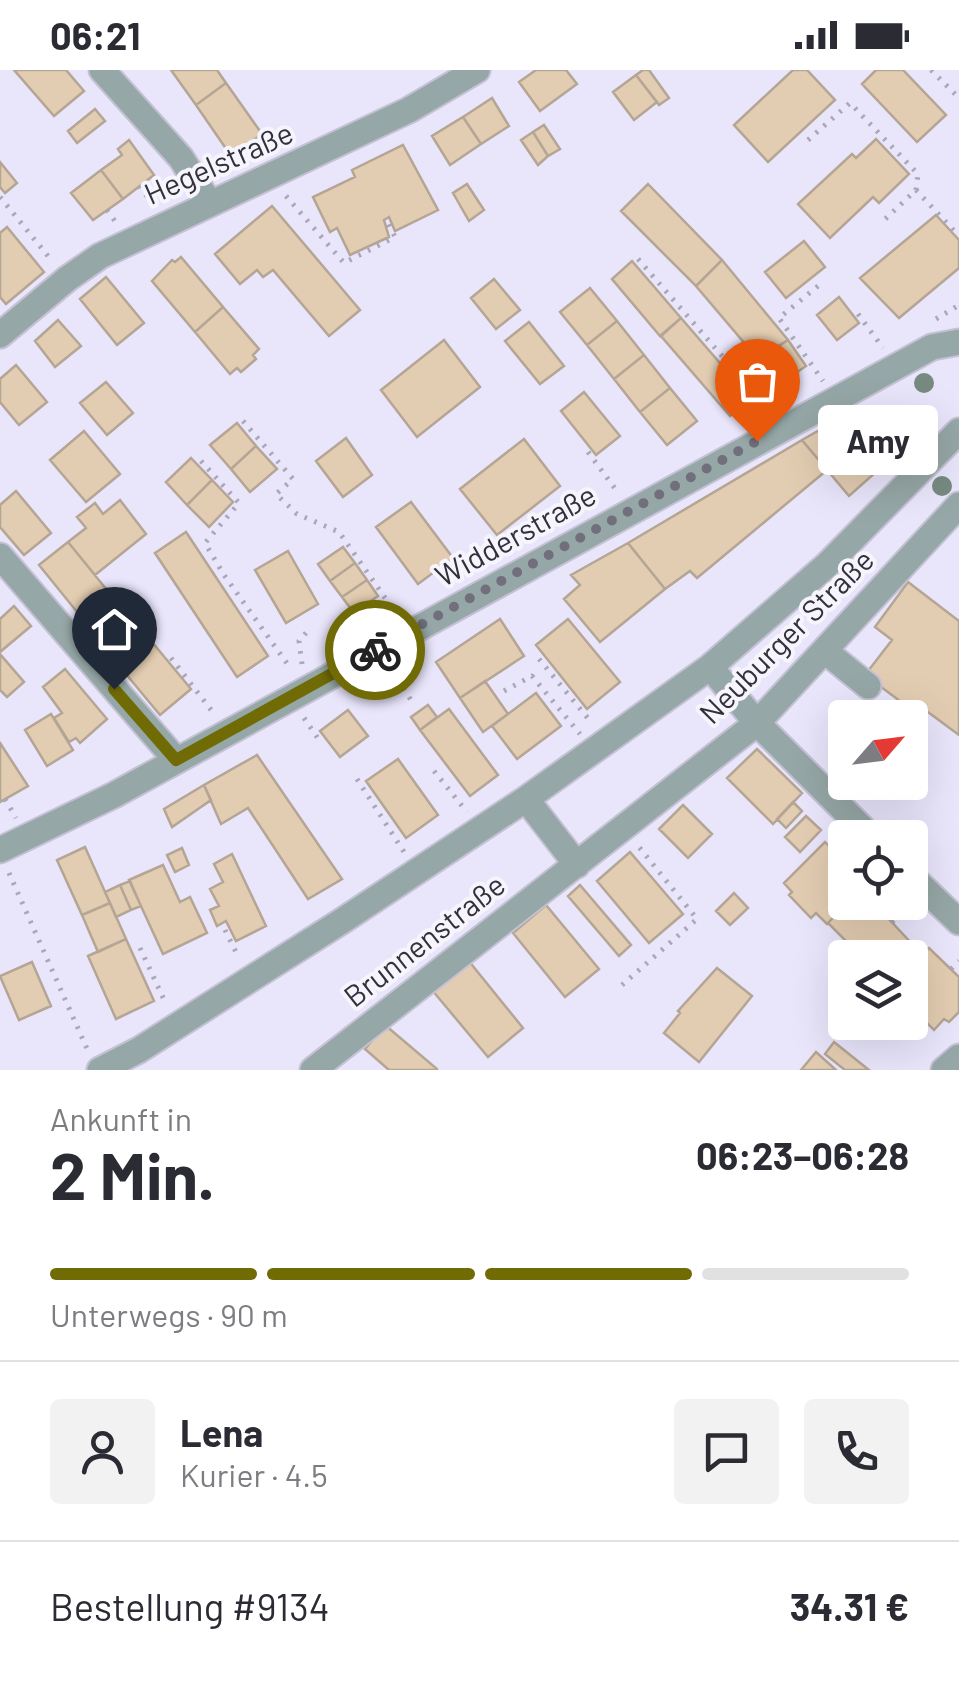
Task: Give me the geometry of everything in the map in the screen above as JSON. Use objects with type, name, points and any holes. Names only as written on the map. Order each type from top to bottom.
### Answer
[{"type":"street","points":[[102,70],[181,158],[210,204]]},
{"type":"street","name":"Hegelstraße","points":[[0,335],[67,279],[129,240],[409,110],[477,70]]},
{"type":"street","name":"Widderstraße","points":[[4,860],[230,730],[836,398],[932,347],[959,342]]},
{"type":"street","name":"Neuburger Straße","points":[[94,1061],[176,1026],[250,980],[526,799],[710,667],[814,577],[959,431]]},
{"type":"street","name":"Neuburger Straße","points":[[577,865],[757,723],[959,505]]},
{"type":"street","points":[[0,556],[176,760]]},
{"type":"street","points":[[825,650],[868,686]]},
{"type":"street","points":[[710,667],[757,723],[854,820]]},
{"type":"street","points":[[526,799],[577,865]]},
{"type":"street","name":"Brunnenstraße","points":[[313,1070],[577,865]]},
{"type":"street","points":[[928,892],[959,922]]},
{"type":"street","points":[[944,1070],[959,1057]]},
{"type":"path","points":[[931,70],[959,98]]},
{"type":"path","points":[[808,140],[850,103],[918,174],[916,190],[880,224]]},
{"type":"path","points":[[270,177],[344,263],[395,238],[388,223]]},
{"type":"path","points":[[916,190],[959,236]]},
{"type":"path","points":[[0,197],[67,279]]},
{"type":"path","points":[[638,259],[761,401],[778,430]]},
{"type":"path","points":[[818,286],[779,318],[836,398]]},
{"type":"path","points":[[858,314],[894,368]]},
{"type":"path","points":[[243,421],[293,479],[276,494],[297,514],[339,532],[408,632]]},
{"type":"path","points":[[588,452],[632,509]]},
{"type":"path","points":[[201,461],[239,503],[205,543],[224,575],[309,687]]},
{"type":"path","points":[[309,687],[299,640],[310,627]]},
{"type":"path","points":[[380,648],[412,702]]},
{"type":"path","points":[[171,658],[230,730]]},
{"type":"path","points":[[539,659],[600,746]]},
{"type":"path","points":[[504,691],[532,676],[600,746]]},
{"type":"path","points":[[434,771],[481,829]]},
{"type":"path","points":[[357,779],[418,871]]},
{"type":"path","points":[[622,985],[697,919],[624,830]]},
{"type":"path","points":[[4,860],[94,1061]]},
{"type":"path","points":[[225,930],[250,980]]},
{"type":"path","points":[[140,948],[176,1026]]},
{"type":"path","points":[[951,969],[959,961]]},
{"type":"building","points":[[14,70],[66,70],[84,91],[54,116]]},
{"type":"building","points":[[171,70],[217,70],[226,83],[196,105]]},
{"type":"building","points":[[536,70],[566,70],[577,84],[540,111],[519,82]]},
{"type":"building","points":[[649,70],[669,98],[659,105],[636,75]]},
{"type":"building","points":[[793,70],[807,70],[835,100],[768,162],[734,125]]},
{"type":"building","points":[[876,70],[903,70],[946,115],[917,142],[862,84]]},
{"type":"building","points":[[636,75],[657,102],[634,120],[613,92]]},
{"type":"building","points":[[226,83],[262,134],[231,156],[196,105]]},
{"type":"building","points":[[492,98],[509,126],[481,144],[463,117]]},
{"type":"building","points":[[95,109],[105,121],[77,143],[68,131]]},
{"type":"building","points":[[463,117],[481,144],[450,165],[432,136]]},
{"type":"building","points":[[544,125],[560,149],[548,156],[533,132]]},
{"type":"building","points":[[533,132],[548,156],[538,165],[521,140]]},
{"type":"building","points":[[876,139],[909,174],[879,203],[873,197],[830,238],[798,204],[852,154],[856,158]]},
{"type":"building","points":[[129,140],[154,175],[123,199],[101,170],[122,155],[118,149]]},
{"type":"building","points":[[403,145],[438,210],[395,231],[389,217],[384,220],[389,237],[350,255],[337,228],[330,232],[313,197],[355,177],[352,170]]},
{"type":"building","points":[[0,162],[17,183],[5,193],[0,187]]},
{"type":"building","points":[[101,170],[123,199],[93,220],[71,193]]},
{"type":"building","points":[[467,184],[484,210],[469,221],[453,193]]},
{"type":"building","points":[[648,184],[722,260],[696,286],[621,211]]},
{"type":"building","points":[[272,206],[360,310],[329,336],[273,270],[263,277],[257,270],[240,284],[215,254]]},
{"type":"building","points":[[936,215],[959,240],[959,268],[899,318],[860,278]]},
{"type":"building","points":[[7,227],[44,272],[6,304],[0,297],[0,233]]},
{"type":"building","points":[[804,241],[825,267],[786,298],[765,272]]},
{"type":"building","points":[[181,257],[223,307],[195,332],[152,281],[172,260]]},
{"type":"building","points":[[722,260],[788,340],[758,359],[696,286]]},
{"type":"building","points":[[632,261],[681,318],[660,336],[612,279]]},
{"type":"building","points":[[106,277],[144,323],[117,345],[80,299]]},
{"type":"building","points":[[494,279],[520,310],[496,329],[471,298]]},
{"type":"building","points":[[590,288],[617,321],[587,345],[560,312]]},
{"type":"building","points":[[839,297],[859,323],[837,340],[817,315]]},
{"type":"building","points":[[223,307],[259,349],[253,355],[256,359],[241,372],[237,368],[230,374],[195,332]]},
{"type":"building","points":[[681,318],[750,398],[730,416],[661,336]]},
{"type":"building","points":[[58,320],[81,346],[55,367],[35,341]]},
{"type":"building","points":[[617,321],[644,355],[614,379],[587,345]]},
{"type":"building","points":[[529,322],[564,366],[540,384],[505,341]]},
{"type":"building","points":[[444,340],[480,387],[417,437],[381,390]]},
{"type":"building","points":[[788,340],[806,366],[776,387],[758,359]]},
{"type":"building","points":[[644,355],[670,388],[640,412],[614,379]]},
{"type":"building","points":[[16,365],[47,402],[19,425],[0,402],[0,379]]},
{"type":"building","points":[[106,382],[133,413],[107,435],[80,403]]},
{"type":"building","points":[[670,388],[697,421],[667,445],[640,412]]},
{"type":"building","points":[[584,392],[620,436],[596,455],[561,411]]},
{"type":"building","points":[[858,408],[895,455],[849,496],[802,440]]},
{"type":"building","points":[[237,423],[256,446],[231,469],[210,445]]},
{"type":"building","points":[[84,431],[120,474],[86,502],[50,460]]},
{"type":"building","points":[[346,438],[372,475],[343,497],[316,461]]},
{"type":"building","points":[[524,439],[560,486],[497,535],[460,489]]},
{"type":"building","points":[[802,440],[827,470],[697,578],[690,571],[665,589],[628,543]]},
{"type":"building","points":[[256,446],[277,469],[250,492],[231,469]]},
{"type":"building","points":[[191,458],[212,480],[187,505],[166,482]]},
{"type":"building","points":[[212,480],[233,502],[209,527],[187,505]]},
{"type":"building","points":[[16,491],[51,533],[24,555],[0,527],[0,505]]},
{"type":"building","points":[[120,500],[146,534],[95,575],[68,542],[86,528],[77,517],[95,503],[103,514]]},
{"type":"building","points":[[411,502],[453,558],[418,584],[376,527]]},
{"type":"building","points":[[186,532],[268,656],[237,677],[155,553]]},
{"type":"building","points":[[68,542],[111,595],[82,618],[39,565]]},
{"type":"building","points":[[628,543],[665,589],[600,642],[564,599],[580,585],[571,575]]},
{"type":"building","points":[[343,547],[355,563],[330,581],[318,564]]},
{"type":"building","points":[[288,551],[318,604],[286,623],[255,570]]},
{"type":"building","points":[[355,563],[367,580],[342,597],[330,581]]},
{"type":"building","points":[[367,580],[378,596],[354,613],[342,597]]},
{"type":"building","points":[[908,582],[959,621],[959,735],[928,712],[928,700],[899,700],[865,675],[892,640],[875,627]]},
{"type":"building","points":[[14,606],[31,626],[0,652],[0,619]]},
{"type":"building","points":[[97,607],[112,625],[97,637],[82,618]]},
{"type":"building","points":[[500,619],[524,656],[460,698],[436,662]]},
{"type":"building","points":[[568,619],[620,682],[587,709],[536,645]]},
{"type":"building","points":[[147,636],[191,689],[160,715],[116,662]]},
{"type":"building","points":[[0,654],[24,682],[7,697],[0,690]]},
{"type":"building","points":[[65,669],[107,719],[80,743],[76,738],[69,742],[54,718],[62,713],[43,687]]},
{"type":"building","points":[[485,681],[508,714],[483,732],[460,698]]},
{"type":"building","points":[[536,693],[561,726],[517,759],[492,726]]},
{"type":"building","points":[[428,705],[437,717],[420,730],[411,717]]},
{"type":"building","points":[[449,709],[498,775],[470,796],[420,730]]},
{"type":"building","points":[[348,710],[368,736],[340,757],[320,731]]},
{"type":"building","points":[[51,714],[73,750],[47,766],[25,730]]},
{"type":"building","points":[[0,743],[28,786],[0,802]]},
{"type":"building","points":[[757,749],[802,793],[773,824],[727,778]]},
{"type":"building","points":[[257,755],[342,879],[308,899],[248,808],[221,824],[204,785]]},
{"type":"building","points":[[398,759],[438,815],[406,838],[366,781]]},
{"type":"building","points":[[204,785],[211,800],[172,827],[164,809]]},
{"type":"building","points":[[793,802],[802,811],[786,828],[777,819]]},
{"type":"building","points":[[683,805],[712,834],[688,858],[659,829]]},
{"type":"building","points":[[806,816],[821,830],[800,852],[785,837]]},
{"type":"building","points":[[825,842],[831,920],[827,924],[816,913],[811,918],[789,895],[792,892],[784,883]]},
{"type":"building","points":[[85,847],[110,903],[82,915],[57,860]]},
{"type":"building","points":[[182,848],[189,865],[175,872],[167,855]]},
{"type":"building","points":[[630,852],[683,914],[649,943],[597,881]]},
{"type":"building","points":[[232,854],[266,926],[236,941],[226,921],[217,926],[210,910],[219,906],[210,889],[223,882],[214,864]]},
{"type":"building","points":[[163,865],[180,902],[190,897],[207,933],[163,954],[129,880]]},
{"type":"building","points":[[130,881],[141,906],[131,910],[120,885]]},
{"type":"building","points":[[120,885],[131,910],[116,917],[105,892]]},
{"type":"building","points":[[580,885],[631,945],[619,956],[568,896]]},
{"type":"building","points":[[734,893],[748,908],[730,925],[716,911]]},
{"type":"building","points":[[110,903],[126,939],[98,952],[82,915]]},
{"type":"building","points":[[546,905],[599,969],[565,997],[513,933]]},
{"type":"building","points":[[890,920],[908,940],[845,940],[828,923]]},
{"type":"building","points":[[126,939],[154,1001],[116,1019],[88,956]]},
{"type":"building","points":[[929,948],[959,977],[959,1012],[949,1022],[944,1019],[934,1030],[928,1024]]},
{"type":"building","points":[[468,960],[523,1028],[488,1057],[432,990]]},
{"type":"building","points":[[32,962],[51,1006],[19,1020],[0,976]]},
{"type":"building","points":[[717,968],[752,996],[699,1062],[664,1033],[678,1011]]},
{"type":"building","points":[[385,1025],[437,1070],[389,1070],[365,1049]]},
{"type":"building","points":[[834,1042],[869,1070],[845,1070],[825,1054]]},
{"type":"building","points":[[816,1052],[836,1070],[801,1070]]},
{"type":"way so far","points":[[375,650],[757,441]]},
{"type":"place","name":"Amy","points":[[757,441]]},
{"type":"route","points":[[114,689],[176,760],[375,650]]}]
